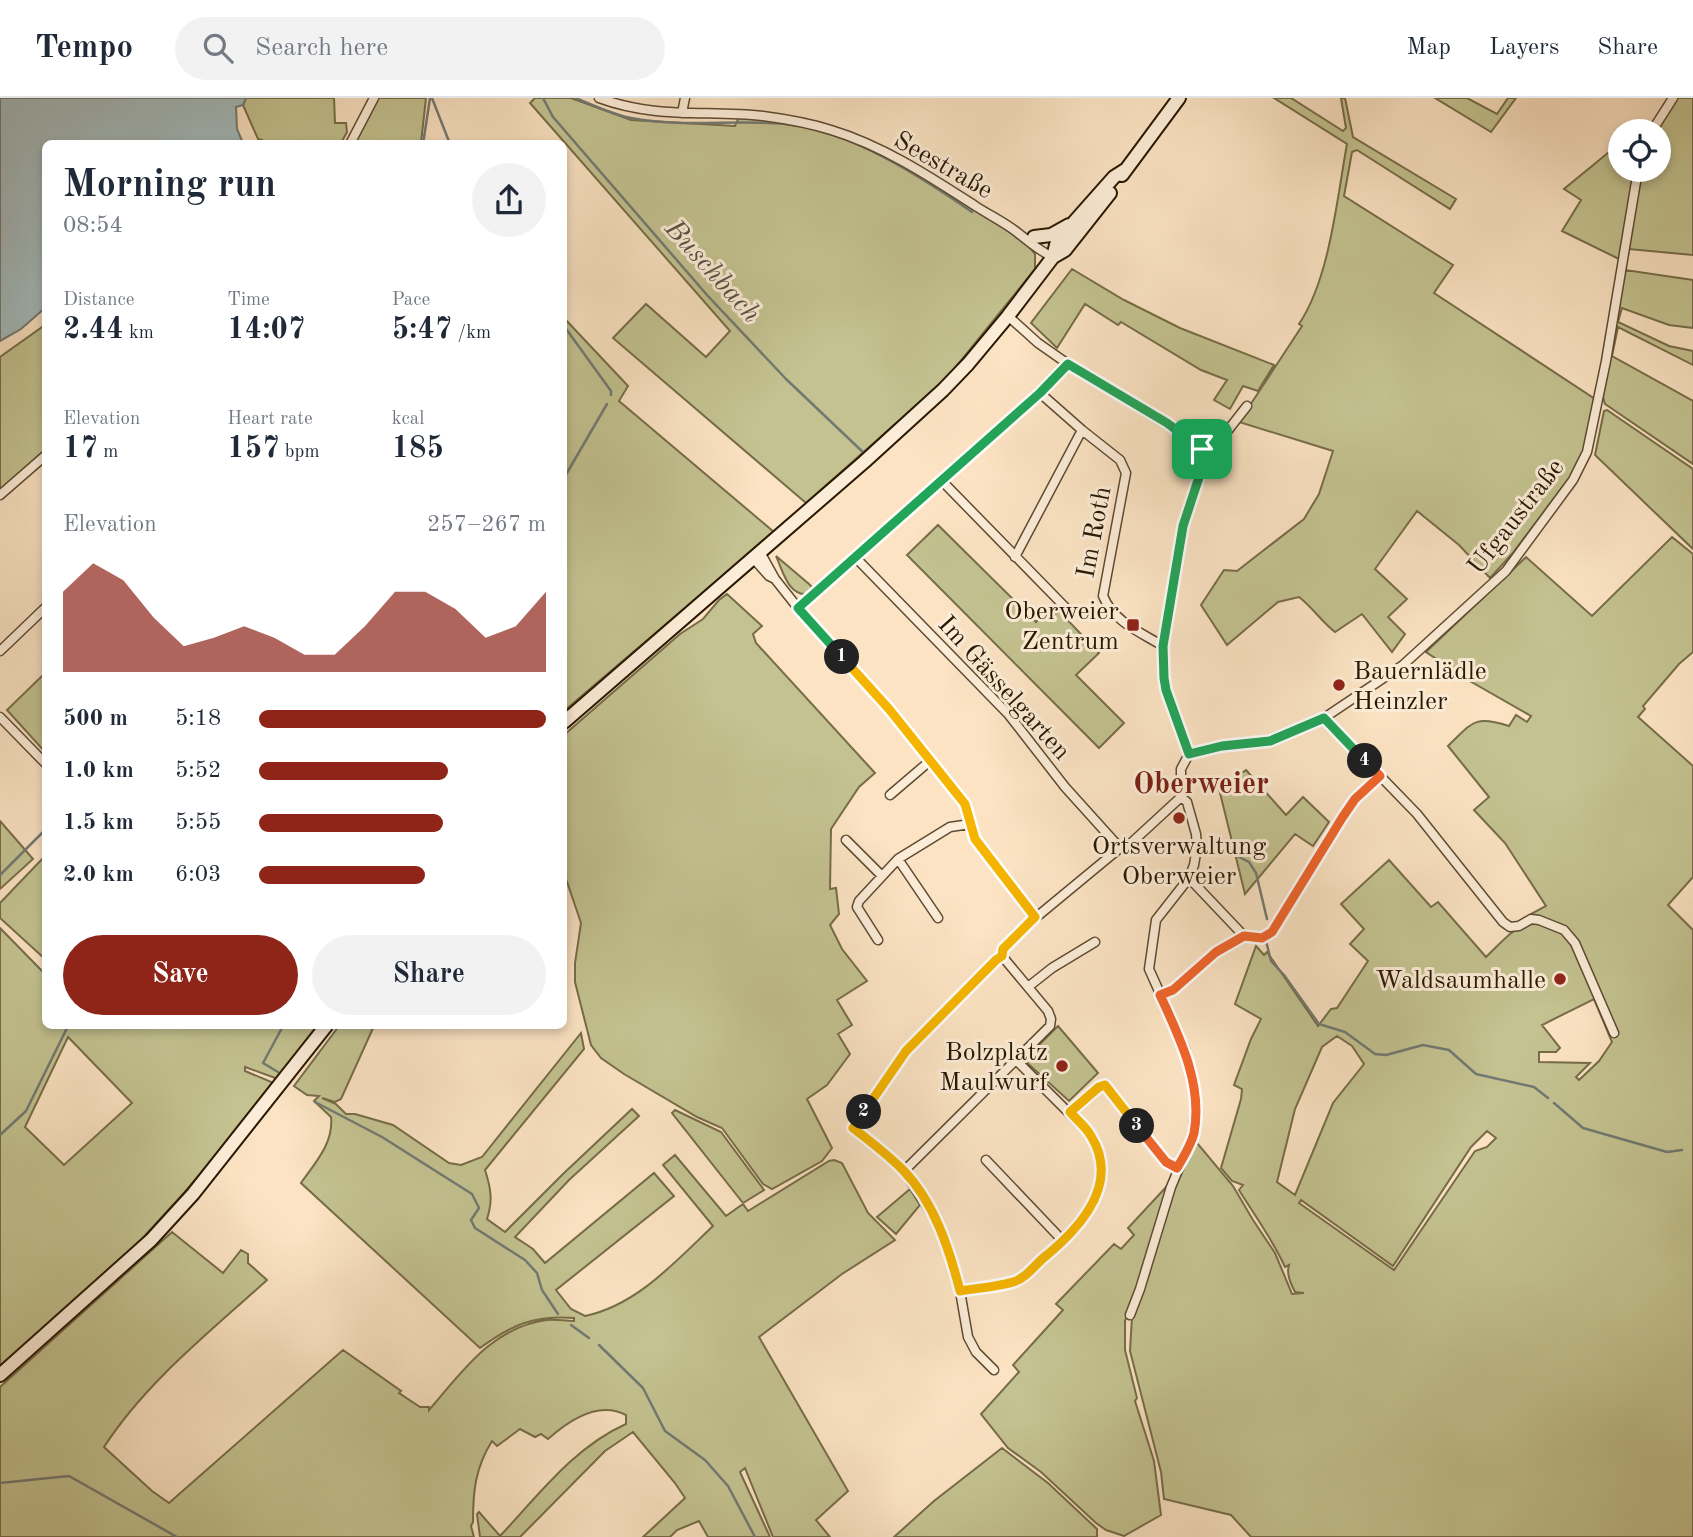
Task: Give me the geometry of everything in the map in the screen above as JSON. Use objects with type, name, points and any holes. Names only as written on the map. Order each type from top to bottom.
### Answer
[{"type":"main road","points":[[567,719],[864,463],[943,390],[1008,316],[1053,257],[1065,250],[1180,98]]},
{"type":"main road","points":[[1053,257],[1056,245],[1075,221],[1114,177],[1125,170]]},
{"type":"main road","points":[[1034,237],[1051,235],[1075,221]]},
{"type":"main road","points":[[0,1375],[150,1240],[192,1194],[324,1029]]},
{"type":"street","points":[[352,140],[374,98]]},
{"type":"street","name":"Seestraße","points":[[599,98],[634,109],[761,116],[799,121],[834,131],[911,166],[1053,257]]},
{"type":"street","points":[[682,113],[685,98]]},
{"type":"street","points":[[1659,119],[1672,98]]},
{"type":"street","name":"Ufgaustraße","points":[[1189,754],[1222,746],[1270,741],[1324,718],[1387,678],[1506,571],[1579,470],[1587,452],[1636,182]]},
{"type":"street","name":"Seestraße","points":[[1019,233],[1034,237]]},
{"type":"street","points":[[1034,237],[1047,245],[1053,257]]},
{"type":"street","points":[[904,1171],[1050,1026],[1048,1011],[1002,956],[1003,949],[1035,917],[1120,848],[1129,845],[1181,797],[1181,769],[1189,754],[1166,690],[1163,646],[1183,526],[1203,465],[1204,454],[1197,443],[1068,364],[1038,343],[1008,316]]},
{"type":"street","points":[[798,608],[1040,393],[1068,364]]},
{"type":"street","name":"Im Roth","points":[[1040,393],[1120,460],[1126,473],[1103,596],[1120,621],[1163,646]]},
{"type":"street","points":[[1204,454],[1218,443],[1247,406]]},
{"type":"street","points":[[1015,557],[1082,430]]},
{"type":"street","points":[[0,495],[42,458]]},
{"type":"street","points":[[941,481],[1066,608]]},
{"type":"street","points":[[757,555],[769,576],[775,579],[889,709],[965,804],[975,839],[1035,917]]},
{"type":"street","name":"Im Gässelgarten","points":[[855,557],[1009,715],[1065,786],[1120,848]]},
{"type":"street","points":[[0,651],[42,611]]},
{"type":"street","points":[[0,717],[42,760]]},
{"type":"street","points":[[1324,718],[1418,814],[1503,922],[1510,927],[1519,926],[1531,919],[1539,920],[1564,930],[1575,943],[1614,1033]]},
{"type":"street","points":[[890,795],[931,760]]},
{"type":"street","points":[[1160,995],[1173,990],[1216,952],[1244,936],[1262,938],[1272,932],[1355,799],[1380,776]]},
{"type":"street","points":[[1130,1315],[1177,1168],[1194,1135],[1196,1101],[1185,1049],[1149,969],[1156,920],[1189,878],[1197,847],[1192,815],[1187,802],[1181,797]]},
{"type":"street","points":[[878,940],[857,907],[859,901],[898,859],[950,827],[970,824]]},
{"type":"street","points":[[846,840],[882,876]]},
{"type":"street","points":[[898,859],[939,918]]},
{"type":"street","points":[[1189,878],[1244,936]]},
{"type":"street","points":[[1028,988],[1052,968],[1096,942]]},
{"type":"street","points":[[994,1370],[972,1345],[964,1322],[960,1291],[948,1248],[933,1215],[904,1171],[853,1128],[906,1051],[1002,956]]},
{"type":"street","points":[[960,1291],[1015,1282],[1026,1275],[1063,1241],[1098,1197],[1102,1182],[1098,1149],[1091,1135],[1016,1060]]},
{"type":"street","points":[[1070,1112],[1105,1085],[1166,1162],[1177,1168]]},
{"type":"street","points":[[986,1160],[1063,1241]]},
{"type":"shaded area","points":[[246,98],[334,98],[335,123],[346,123],[347,132],[343,140],[261,140],[258,139],[243,105]]},
{"type":"shaded area","points":[[378,98],[426,98],[421,140],[356,140]]},
{"type":"shaded area","points":[[535,98],[571,98],[631,120],[735,126],[739,117],[787,122],[839,136],[911,170],[1008,231],[1035,254],[1035,269],[946,379],[806,503],[613,338],[646,304],[706,357],[730,331],[567,145],[567,140],[562,140],[530,103]]},
{"type":"shaded area","points":[[1274,98],[1291,98],[1343,131],[1346,128],[1341,98],[1345,98],[1353,137],[1456,199],[1450,209],[1357,150],[1352,152],[1344,196],[1453,265],[1434,293],[1595,399],[1586,446],[1579,465],[1512,554],[1490,578],[1459,545],[1417,511],[1375,569],[1407,599],[1388,617],[1405,634],[1392,652],[1362,614],[1335,632],[1299,597],[1278,602],[1227,645],[1201,605],[1224,570],[1237,571],[1304,519],[1319,494],[1333,451],[1239,422],[1302,326],[1299,324],[1310,305],[1325,261],[1347,144]]},
{"type":"shaded area","points":[[1435,98],[1467,98],[1497,114],[1508,98],[1516,98],[1491,132]]},
{"type":"shaded area","points":[[1676,98],[1693,98],[1693,255],[1629,249],[1625,270],[1693,280],[1693,328],[1669,325],[1622,308],[1618,322],[1669,346],[1693,351],[1693,365],[1618,327],[1612,356],[1693,401],[1693,464],[1605,404],[1603,397],[1640,182],[1671,182],[1671,119],[1663,119]]},
{"type":"shaded area","points":[[1608,153],[1608,182],[1634,182],[1619,259],[1562,231],[1581,200],[1564,189]]},
{"type":"shaded area","points":[[1072,269],[1124,300],[1180,328],[1274,365],[1258,391],[1243,386],[1230,409],[1214,400],[1227,380],[1201,370],[1121,322],[1118,325],[1085,304],[1057,348],[1031,323]]},
{"type":"shaded area","points":[[567,321],[628,386],[619,401],[774,532],[567,708]]},
{"type":"shaded area","points":[[42,327],[42,453],[0,490],[0,357]]},
{"type":"shaded area","points":[[1607,410],[1693,469],[1693,549],[1595,455],[1604,411]]},
{"type":"shaded area","points":[[938,525],[1036,622],[1045,613],[1054,615],[1059,611],[1099,653],[1076,675],[1124,723],[1099,748],[907,555]]},
{"type":"shaded area","points":[[1672,537],[1693,554],[1693,652],[1679,664],[1643,706],[1645,709],[1638,717],[1693,766],[1693,877],[1668,905],[1693,930],[1693,1537],[1251,1537],[1231,1515],[1164,1499],[1161,1472],[1130,1351],[1132,1317],[1178,1174],[1195,1143],[1233,1186],[1275,1253],[1292,1294],[1304,1293],[1295,1292],[1289,1275],[1289,1265],[1285,1267],[1239,1190],[1243,1185],[1232,1181],[1221,1168],[1241,1099],[1242,1089],[1234,1085],[1261,1019],[1235,1004],[1256,946],[1264,955],[1267,952],[1318,1026],[1331,1009],[1337,1008],[1368,961],[1350,944],[1364,929],[1341,904],[1389,860],[1431,907],[1438,902],[1486,957],[1520,927],[1537,924],[1565,926],[1531,914],[1546,906],[1505,843],[1474,810],[1489,797],[1448,746],[1475,723],[1488,721],[1509,726],[1516,715],[1527,722],[1531,716],[1426,652],[1526,557],[1592,616]],"holes":[[[1594,999],[1612,1042],[1599,1061],[1579,1080],[1576,1077],[1590,1063],[1539,1062],[1539,1052],[1556,1052],[1560,1048],[1542,1025]],[[1337,1036],[1352,1046],[1364,1064],[1333,1103],[1295,1195],[1277,1182],[1295,1109],[1322,1047]],[[1487,1131],[1496,1138],[1487,1147],[1475,1151],[1394,1270],[1299,1203],[1301,1200],[1393,1266],[1471,1147]]]},
{"type":"shaded area","points":[[776,556],[813,588],[808,594],[801,594],[791,587]]},
{"type":"shaded area","points":[[727,594],[762,626],[753,634],[756,643],[875,773],[859,787],[831,829],[830,889],[836,888],[839,914],[830,925],[842,949],[867,981],[837,1000],[852,1025],[838,1034],[850,1054],[827,1085],[807,1099],[832,1148],[822,1161],[772,1189],[763,1184],[722,1128],[697,1117],[601,1058],[591,1045],[575,982],[581,923],[567,882],[567,732],[680,634],[703,619]]},
{"type":"shaded area","points":[[42,676],[42,749],[7,710]]},
{"type":"shaded area","points":[[1246,770],[1286,815],[1303,797],[1329,822],[1313,846],[1295,834],[1245,894],[1219,789]]},
{"type":"shaded area","points":[[0,821],[33,859],[0,889]]},
{"type":"shaded area","points":[[42,859],[42,956],[0,918],[0,903]]},
{"type":"shaded area","points":[[0,928],[42,971],[42,1029],[316,1029],[278,1079],[245,1067],[245,1071],[276,1084],[183,1194],[117,1266],[0,1369]],"holes":[[[68,1037],[132,1103],[64,1165],[25,1127]]]},
{"type":"shaded area","name":"Bolzplatz Maulwurf","points":[[1058,1026],[1098,1073],[1069,1101],[1024,1060]]},
{"type":"shaded area","points":[[337,1029],[373,1029],[341,1099],[335,1102],[322,1098],[336,1104],[346,1114],[393,1125],[449,1163],[461,1165],[482,1157],[581,1033],[584,1049],[485,1170],[490,1194],[487,1219],[505,1232],[632,1109],[639,1116],[569,1180],[515,1237],[533,1249],[545,1263],[654,1173],[674,1196],[556,1290],[571,1309],[585,1316],[622,1302],[638,1292],[670,1267],[713,1226],[663,1165],[675,1155],[726,1216],[743,1204],[748,1211],[829,1161],[842,1163],[868,1213],[895,1240],[842,1274],[759,1337],[848,1491],[816,1520],[830,1537],[773,1537],[745,1468],[740,1472],[770,1537],[708,1537],[699,1521],[677,1530],[670,1537],[643,1537],[685,1498],[633,1432],[605,1451],[520,1537],[480,1537],[479,1512],[500,1536],[573,1459],[607,1434],[626,1424],[626,1415],[605,1410],[594,1411],[574,1420],[548,1439],[541,1434],[535,1437],[520,1429],[497,1446],[492,1441],[476,1480],[471,1526],[474,1537],[0,1537],[0,1387],[172,1232],[223,1273],[241,1250],[248,1254],[248,1263],[267,1280],[159,1379],[104,1447],[169,1503],[343,1350],[401,1391],[399,1393],[420,1407],[429,1407],[429,1410],[480,1353],[510,1332],[527,1324],[547,1320],[574,1321],[574,1318],[560,1317],[524,1323],[502,1333],[480,1348],[301,1183],[327,1144],[331,1117],[314,1101],[319,1096],[307,1095],[294,1086]]},
{"type":"shaded area","points":[[675,1110],[721,1132],[764,1190],[743,1203],[672,1113]]},
{"type":"shaded area","points":[[1168,1185],[1140,1283],[1125,1321],[1125,1350],[1137,1398],[1135,1401],[1154,1461],[1161,1515],[1124,1536],[1106,1530],[1096,1523],[1041,1472],[1008,1448],[981,1414],[1019,1372],[1013,1365],[1063,1310],[1056,1304],[1114,1244],[1121,1249],[1134,1235],[1128,1228]]},
{"type":"shaded area","points":[[910,1189],[920,1205],[896,1234],[877,1217]]},
{"type":"shaded area","points":[[1002,1448],[1048,1483],[1097,1529],[1097,1537],[894,1537],[934,1501]]},
{"type":"water","points":[[0,98],[246,98],[243,105],[236,107],[237,129],[242,140],[42,140],[42,311],[21,329],[0,341]]},
{"type":"waterway","points":[[424,140],[430,98]]},
{"type":"waterway","points":[[432,98],[448,140]]},
{"type":"waterway","name":"Buschbach","points":[[543,98],[553,117],[707,295],[786,379],[866,455]]},
{"type":"waterway","points":[[576,98],[617,114],[650,121],[767,123],[811,128],[860,145],[884,157],[972,212]]},
{"type":"waterway","points":[[567,330],[611,391],[611,395]]},
{"type":"waterway","points":[[567,473],[607,404]]},
{"type":"waterway","points":[[0,875],[42,833]]},
{"type":"waterway","points":[[1226,844],[1227,851],[1249,862],[1256,873],[1267,919]]},
{"type":"waterway","points":[[1266,941],[1271,961],[1319,1024],[1345,1032],[1375,1054],[1386,1055],[1423,1045],[1449,1050],[1476,1074],[1534,1087],[1548,1098]]},
{"type":"waterway","points":[[0,1135],[26,1111],[67,1029]]},
{"type":"waterway","points":[[278,1072],[263,1063],[281,1029]]},
{"type":"waterway","points":[[315,1102],[382,1137],[472,1194],[479,1208],[471,1220],[475,1228],[525,1260],[537,1273],[542,1290],[558,1314]]},
{"type":"waterway","points":[[1554,1103],[1583,1128],[1667,1152],[1682,1150]]},
{"type":"waterway","points":[[571,1325],[589,1338]]},
{"type":"waterway","points":[[599,1345],[643,1388],[665,1431],[705,1460],[728,1486],[755,1537]]},
{"type":"waterway","points":[[0,1483],[69,1476],[177,1537]]},
{"type":"place","name":"Oberweier Zentrum","points":[[1133,625]]},
{"type":"place","name":"Bauernlädle Heinzler","points":[[1339,685]]},
{"type":"place","name":"Ortsverwaltung Oberweier","points":[[1179,818]]},
{"type":"place","name":"Waldsaumhalle","points":[[1560,979]]},
{"type":"place","name":"Bolzplatz Maulwurf","points":[[1062,1066]]},
{"type":"district","name":"Oberweier","points":[[1201,783]]},
{"type":"route","points":[[1068,364],[1167,423],[1202,449],[1203,465],[1183,526],[1163,646],[1166,690],[1189,754],[1239,743],[1270,741],[1324,718],[1380,776],[1355,799],[1272,932],[1262,938],[1244,936],[1216,952],[1173,990],[1160,995],[1185,1049],[1196,1101],[1194,1135],[1177,1168],[1166,1162],[1105,1085],[1099,1087],[1070,1112],[1091,1135],[1098,1149],[1102,1182],[1098,1197],[1090,1209],[1063,1241],[1015,1282],[960,1291],[948,1248],[915,1185],[904,1171],[853,1128],[906,1051],[1002,956],[1003,949],[1035,917],[975,839],[965,804],[889,709],[798,608],[1040,393],[1068,364]]}]
